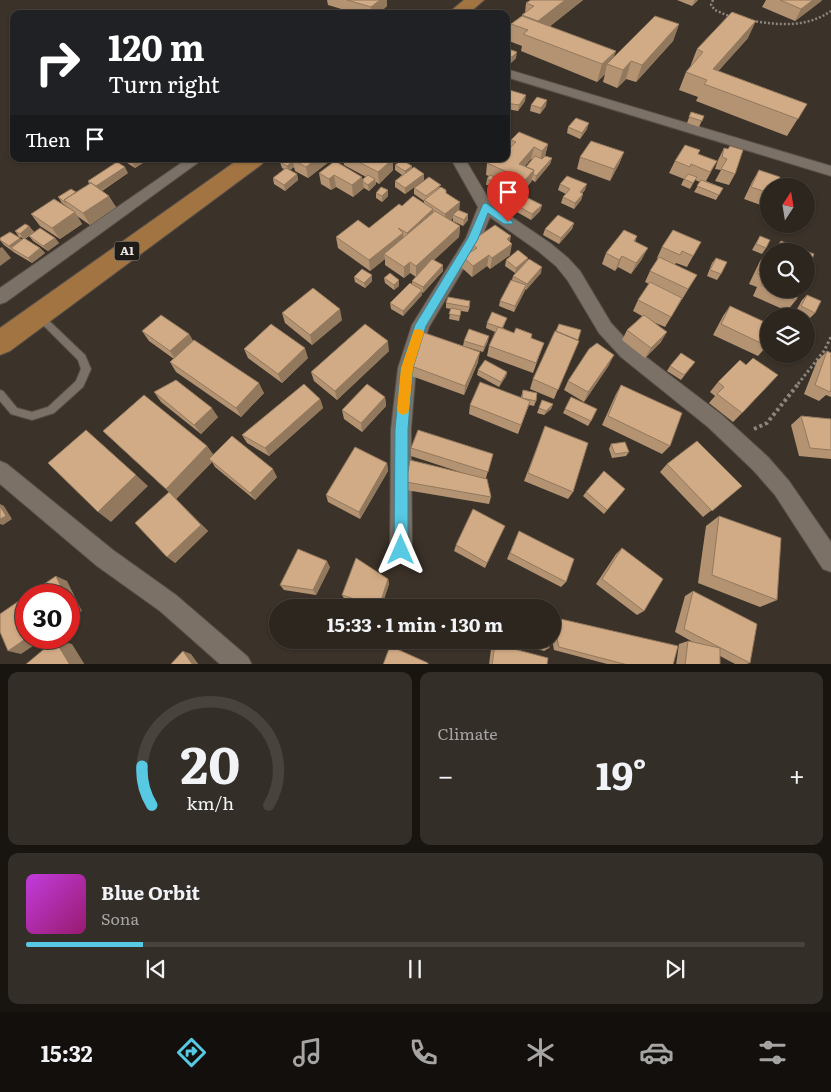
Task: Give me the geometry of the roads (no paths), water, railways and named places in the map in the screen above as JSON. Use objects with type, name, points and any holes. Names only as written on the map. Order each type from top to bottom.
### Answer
[{"type":"highway","points":[[462,10],[476,0]]},
{"type":"highway","name":"A1","points":[[0,343],[250,162]]},
{"type":"street","points":[[510,74],[656,120],[831,171]]},
{"type":"street","points":[[0,297],[192,162]]},
{"type":"street","points":[[460,162],[486,206],[562,262],[574,276],[605,328],[627,352],[732,435],[761,464],[822,533],[831,561]]},
{"type":"street","points":[[401,550],[401,429],[407,368],[421,325],[473,239],[486,206]]},
{"type":"street","points":[[0,471],[106,558],[168,603],[240,664]]},
{"type":"lane","points":[[0,394],[14,411],[32,416],[51,410],[80,384],[86,369],[82,358],[39,315]]}]
